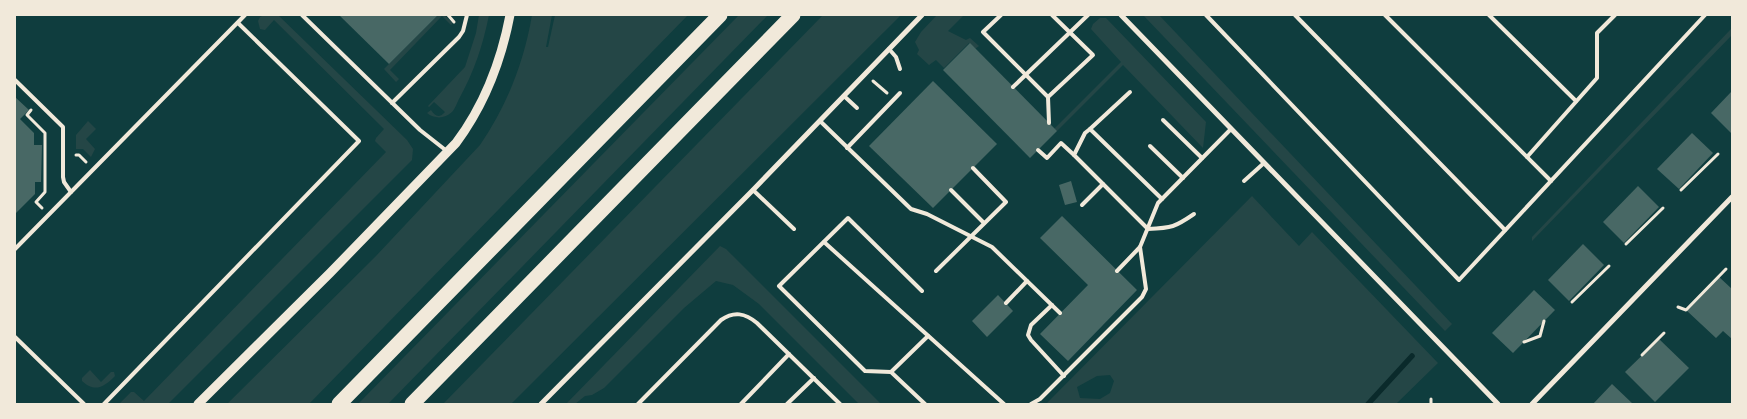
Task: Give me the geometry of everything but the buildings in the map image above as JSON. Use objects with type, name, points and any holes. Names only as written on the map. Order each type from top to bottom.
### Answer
[{"type":"highway","points":[[339,404],[720,15]]},
{"type":"highway","points":[[412,404],[793,15]]},
{"type":"street","points":[[198,404],[448,152],[473,118],[489,87],[500,57],[510,15]]},
{"type":"street","points":[[541,404],[753,190],[922,15]]},
{"type":"street","points":[[1121,15],[1498,404]]},
{"type":"street","points":[[1532,404],[1732,197]]},
{"type":"lane","points":[[15,249],[245,15]]},
{"type":"lane","points":[[302,15],[420,130],[448,152]]},
{"type":"lane","points":[[392,103],[459,38],[463,32],[467,15]]},
{"type":"lane","points":[[1000,15],[983,32],[1048,97],[1049,123]]},
{"type":"lane","points":[[1048,97],[1093,54],[1052,15]]},
{"type":"lane","points":[[1014,87],[1088,15]]},
{"type":"lane","points":[[1206,15],[1459,280],[1705,15]]},
{"type":"lane","points":[[1295,15],[1506,230]]},
{"type":"lane","points":[[1385,15],[1551,181]]},
{"type":"lane","points":[[1489,15],[1576,101]]},
{"type":"lane","points":[[1527,157],[1596,78],[1597,33],[1615,15]]},
{"type":"lane","points":[[104,404],[359,141],[238,23]]},
{"type":"lane","points":[[889,49],[896,57],[900,69]]},
{"type":"lane","points":[[15,80],[63,127],[63,177],[71,192]]},
{"type":"lane","points":[[1074,155],[1085,133],[1130,92]]},
{"type":"lane","points":[[847,148],[900,93]]},
{"type":"lane","points":[[844,96],[856,108]]},
{"type":"lane","points":[[1163,120],[1202,158]]},
{"type":"lane","points":[[820,121],[911,209],[927,214],[992,247],[1060,313]]},
{"type":"lane","points":[[1090,129],[1162,199]]},
{"type":"lane","points":[[1117,271],[1140,247],[1158,203],[1231,129]]},
{"type":"lane","points":[[1038,150],[1047,158],[1062,143],[1148,229],[1177,226],[1194,214]]},
{"type":"lane","points":[[1150,146],[1183,178]]},
{"type":"lane","points":[[1244,181],[1264,163]]},
{"type":"lane","points":[[936,271],[1006,202],[973,168]]},
{"type":"lane","points":[[1082,205],[1103,184]]},
{"type":"lane","points":[[753,190],[794,229]]},
{"type":"lane","points":[[951,190],[984,224]]},
{"type":"lane","points":[[922,291],[848,218],[779,286],[865,370],[891,372],[925,404]]},
{"type":"lane","points":[[824,242],[1004,404]]},
{"type":"lane","points":[[1030,404],[1040,399],[1142,297],[1146,289],[1140,247]]},
{"type":"lane","points":[[1006,304],[1027,281]]},
{"type":"lane","points":[[1052,305],[1031,325],[1028,335],[1030,340],[1064,376]]},
{"type":"lane","points":[[638,404],[721,320],[728,315],[736,314],[751,318],[840,404]]},
{"type":"lane","points":[[891,372],[928,336]]},
{"type":"lane","points":[[15,337],[84,404]]},
{"type":"lane","points":[[741,404],[789,354]]},
{"type":"lane","points":[[787,404],[814,378]]},
{"type":"path","points":[[448,15],[455,22]]},
{"type":"path","points":[[27,115],[45,132],[47,155],[44,163],[45,192],[36,202]]},
{"type":"path","points":[[1681,190],[1718,154]]},
{"type":"path","points":[[76,155],[79,155],[87,162]]},
{"type":"path","points":[[1626,244],[1642,226],[1663,208]]},
{"type":"path","points":[[1572,302],[1588,284],[1609,266]]},
{"type":"path","points":[[1678,307],[1686,310],[1726,270]]},
{"type":"path","points":[[1524,342],[1540,336],[1544,321]]},
{"type":"path","points":[[1642,355],[1664,333]]},
{"type":"path","points":[[1431,404],[1432,399]]},
{"type":"shaded area","points":[[264,15],[278,15],[407,140],[413,149],[412,160],[168,404],[119,404],[131,392],[134,392],[144,401],[386,152],[375,141],[384,129],[274,20],[265,30],[260,29],[258,21]]},
{"type":"shaded area","points":[[438,15],[444,15],[453,23],[451,25],[442,16],[390,70],[399,79],[396,82],[384,69]]},
{"type":"shaded area","points":[[479,15],[489,15],[484,37],[469,79],[452,112],[446,116],[439,117],[430,115],[427,113],[431,110],[437,116],[445,112],[434,102],[428,106],[465,67],[476,33]]},
{"type":"shaded area","points":[[532,15],[552,15],[546,47],[548,47],[555,15],[688,15],[309,404],[227,404],[376,256],[480,145],[498,115],[513,83],[524,50]]},
{"type":"shaded area","points":[[739,15],[768,15],[388,404],[358,404]]},
{"type":"shaded area","points":[[823,15],[901,15],[511,404],[443,404]]},
{"type":"shaded area","points":[[937,15],[964,15],[948,31],[966,40],[970,38],[979,46],[975,49],[969,43],[944,68],[936,60],[929,65],[917,54],[919,50],[915,42],[921,32]]},
{"type":"shaded area","points":[[1143,15],[1159,15],[1452,324],[1445,331]]},
{"type":"shaded area","points":[[1100,18],[1106,18],[1206,122],[1203,148],[1123,65],[1057,131],[1054,129],[1121,62],[1091,29],[1093,24]]},
{"type":"shaded area","points":[[1732,28],[1732,35],[1532,241],[1532,237]]},
{"type":"shaded area","points":[[88,121],[96,129],[86,139],[95,149],[91,157],[83,149],[76,149],[76,135]]},
{"type":"shaded area","points":[[1252,196],[1299,246],[1312,232],[1438,363],[1396,404],[1046,404]],"holes":[[[1110,375],[1114,381],[1110,393],[1100,399],[1080,398],[1077,387],[1097,376]]]},
{"type":"shaded area","points":[[720,246],[726,249],[881,404],[859,404],[759,304],[733,285],[716,281],[684,308],[604,388],[592,395],[585,396],[575,404],[566,404]]},
{"type":"shaded area","points":[[90,370],[101,382],[111,372],[114,372],[115,376],[103,386],[95,388],[82,381],[82,378]]},
{"type":"waterway","points":[[1368,404],[1412,356]]}]
